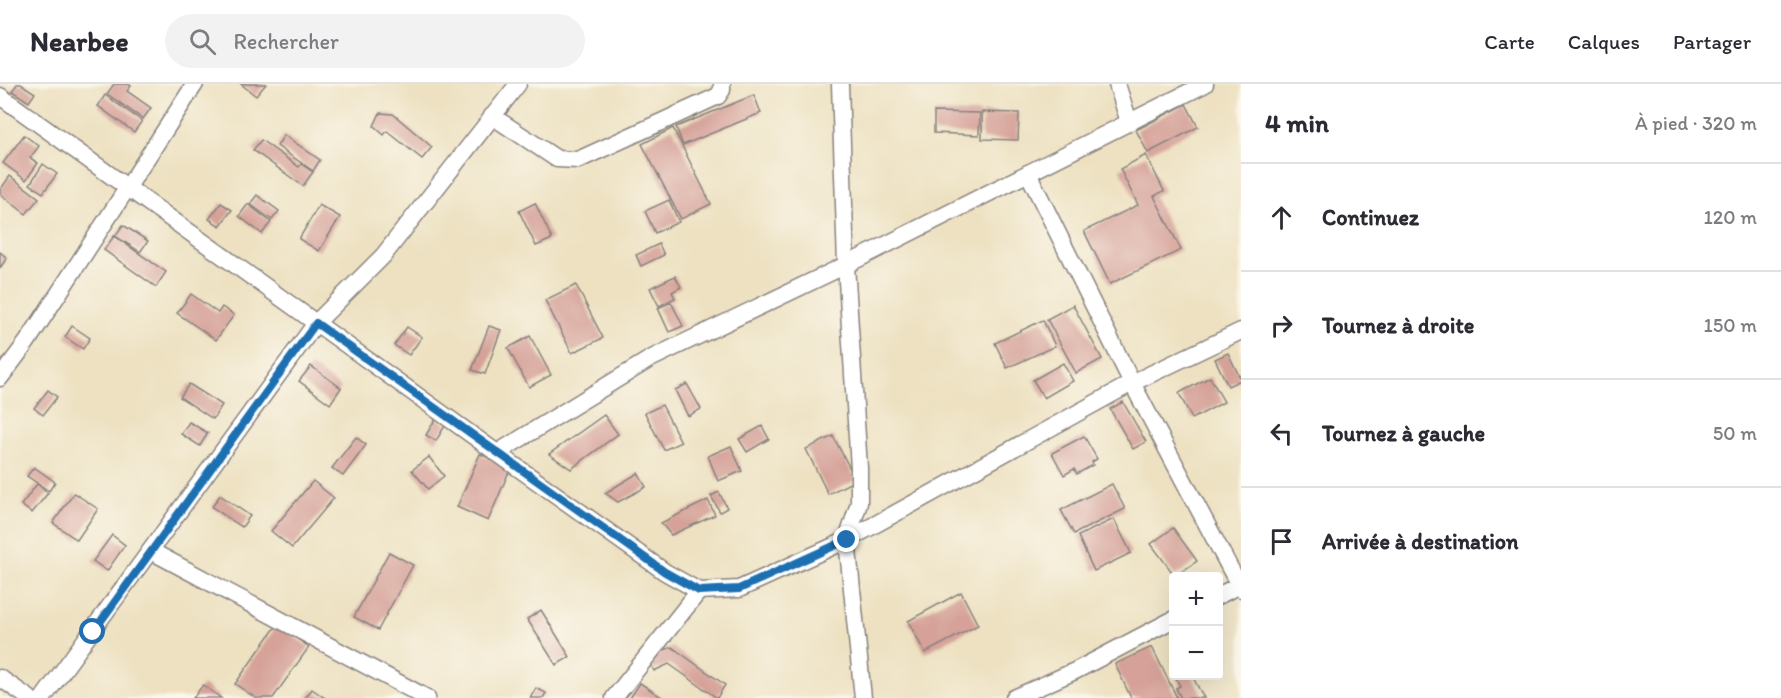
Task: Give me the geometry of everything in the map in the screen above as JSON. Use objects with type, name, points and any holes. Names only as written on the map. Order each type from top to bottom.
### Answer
[{"type":"street","points":[[0,378],[27,342],[195,84]]},
{"type":"street","points":[[44,698],[316,323],[383,256],[518,84]]},
{"type":"street","points":[[492,116],[557,159],[578,160],[718,96],[722,90],[722,84]]},
{"type":"street","points":[[840,84],[846,265],[860,468],[859,503],[847,540],[863,698]]},
{"type":"street","points":[[1117,84],[1129,122]]},
{"type":"street","points":[[497,453],[650,359],[846,265],[1205,84]]},
{"type":"street","points":[[0,96],[665,572],[699,591],[739,589],[847,540],[1132,383],[1241,331]]},
{"type":"street","points":[[1028,173],[1132,383],[1240,587],[1223,594]]},
{"type":"street","points":[[151,551],[427,698]]},
{"type":"street","points":[[614,698],[699,591]]},
{"type":"street","points":[[1014,698],[1075,670],[1169,621]]},
{"type":"street","points":[[0,678],[29,698]]},
{"type":"building","points":[[17,84],[35,93],[29,102],[12,91]]},
{"type":"building","points":[[114,84],[128,84],[131,86],[127,91],[151,108],[143,119],[107,94]]},
{"type":"building","points":[[241,84],[266,84],[256,96]]},
{"type":"building","points":[[105,95],[142,121],[134,132],[98,106]]},
{"type":"building","points":[[754,95],[761,113],[683,145],[676,127]]},
{"type":"building","points":[[1186,104],[1198,127],[1148,153],[1136,130]]},
{"type":"building","points":[[934,112],[980,113],[979,135],[934,133]]},
{"type":"building","points":[[982,112],[1019,113],[1018,140],[982,139]]},
{"type":"building","points":[[380,113],[393,114],[432,147],[422,159],[387,131],[384,135],[374,126]]},
{"type":"building","points":[[673,128],[711,204],[681,219],[642,144]]},
{"type":"building","points":[[24,135],[39,146],[30,158],[38,163],[26,180],[3,163]]},
{"type":"building","points":[[284,135],[320,160],[313,171],[277,146]]},
{"type":"building","points":[[261,140],[299,167],[301,164],[313,172],[303,186],[253,150]]},
{"type":"building","points":[[1146,155],[1164,191],[1154,196],[1181,250],[1110,284],[1084,231],[1138,205],[1120,169]]},
{"type":"building","points":[[43,164],[57,174],[43,193],[30,184]]},
{"type":"building","points":[[10,176],[39,198],[26,214],[0,194],[0,190]]},
{"type":"building","points":[[257,195],[279,211],[272,220],[250,204]]},
{"type":"building","points":[[669,200],[679,222],[655,233],[645,211]]},
{"type":"building","points":[[221,203],[232,210],[220,226],[209,219]]},
{"type":"building","points":[[535,203],[552,239],[536,246],[519,211]]},
{"type":"building","points":[[248,204],[271,222],[262,234],[239,216]]},
{"type":"building","points":[[319,205],[340,217],[319,251],[299,239]]},
{"type":"building","points":[[123,225],[148,241],[140,252],[115,236]]},
{"type":"building","points":[[114,236],[166,272],[156,287],[104,250]]},
{"type":"building","points":[[659,244],[664,255],[641,266],[636,255]]},
{"type":"building","points":[[0,252],[7,258],[0,268]]},
{"type":"building","points":[[675,276],[681,287],[672,292],[675,298],[659,306],[650,288]]},
{"type":"building","points":[[576,285],[603,338],[572,353],[545,300]]},
{"type":"building","points":[[191,294],[218,313],[222,307],[234,315],[216,340],[177,313]]},
{"type":"building","points":[[671,302],[683,326],[669,332],[658,308]]},
{"type":"building","points":[[1073,305],[1102,359],[1076,373],[1047,319]]},
{"type":"building","points":[[1043,320],[1055,346],[1007,368],[995,343]]},
{"type":"building","points":[[72,326],[90,338],[83,349],[65,337]]},
{"type":"building","points":[[489,326],[501,330],[485,374],[472,370]]},
{"type":"building","points":[[407,327],[422,337],[409,355],[394,345]]},
{"type":"building","points":[[530,336],[551,375],[529,387],[508,348]]},
{"type":"building","points":[[1228,353],[1241,380],[1228,386],[1215,359]]},
{"type":"building","points":[[1063,363],[1073,381],[1044,398],[1033,380]]},
{"type":"building","points":[[311,366],[341,388],[330,404],[299,381]]},
{"type":"building","points":[[1210,377],[1224,402],[1192,419],[1179,393]]},
{"type":"building","points":[[189,384],[222,405],[213,419],[180,397]]},
{"type":"building","points":[[687,384],[701,409],[688,416],[675,390]]},
{"type":"building","points":[[48,390],[57,397],[43,415],[34,408]]},
{"type":"building","points":[[1123,402],[1146,442],[1133,449],[1110,409]]},
{"type":"building","points":[[662,405],[681,442],[664,450],[645,413]]},
{"type":"building","points":[[604,415],[618,434],[571,469],[549,454]]},
{"type":"building","points":[[436,418],[446,424],[436,441],[426,435]]},
{"type":"building","points":[[189,422],[208,433],[200,446],[181,434]]},
{"type":"building","points":[[762,426],[769,439],[747,452],[739,439]]},
{"type":"building","points":[[833,436],[856,480],[828,494],[806,449]]},
{"type":"building","points":[[1084,436],[1097,459],[1092,462],[1093,465],[1077,474],[1074,469],[1064,475],[1052,453]]},
{"type":"building","points":[[356,437],[366,445],[343,476],[332,468]]},
{"type":"building","points":[[731,446],[742,471],[718,481],[708,456]]},
{"type":"building","points":[[480,454],[511,467],[488,521],[457,507]]},
{"type":"building","points":[[429,457],[444,476],[428,489],[412,470]]},
{"type":"building","points":[[34,467],[55,482],[49,491],[27,476]]},
{"type":"building","points":[[638,473],[646,487],[618,502],[605,493]]},
{"type":"building","points":[[313,481],[334,498],[292,548],[271,531]]},
{"type":"building","points":[[37,484],[48,493],[32,513],[21,505]]},
{"type":"building","points":[[1112,484],[1125,509],[1074,534],[1061,510]]},
{"type":"building","points":[[719,492],[727,508],[720,512],[711,496]]},
{"type":"building","points":[[74,493],[98,509],[77,540],[53,523]]},
{"type":"building","points":[[220,495],[250,516],[242,527],[212,507]]},
{"type":"building","points":[[708,500],[715,515],[671,535],[661,523]]},
{"type":"building","points":[[1114,519],[1131,553],[1094,571],[1078,536]]},
{"type":"building","points":[[1173,528],[1197,561],[1181,572],[1172,572],[1151,544]]},
{"type":"building","points":[[112,535],[125,545],[107,571],[93,561]]},
{"type":"building","points":[[389,552],[413,565],[378,630],[354,617]]},
{"type":"building","points":[[961,592],[978,625],[925,653],[908,621]]},
{"type":"building","points":[[541,610],[570,657],[556,665],[527,619]]},
{"type":"building","points":[[277,625],[309,647],[273,698],[256,698],[235,684]]},
{"type":"building","points":[[672,647],[725,685],[717,698],[669,664],[654,671],[648,656]]},
{"type":"building","points":[[1152,647],[1177,698],[1131,698],[1115,664]]},
{"type":"building","points":[[1177,680],[1194,680],[1204,698],[1181,698],[1176,688],[1180,686]]},
{"type":"building","points":[[640,683],[663,698],[630,698]]},
{"type":"building","points":[[203,685],[221,698],[193,698]]},
{"type":"building","points":[[536,688],[546,693],[543,698],[530,698]]},
{"type":"building","points":[[312,689],[325,698],[305,698]]},
{"type":"route","points":[[93,632],[316,323],[665,572],[699,591],[739,589],[847,540]]}]
